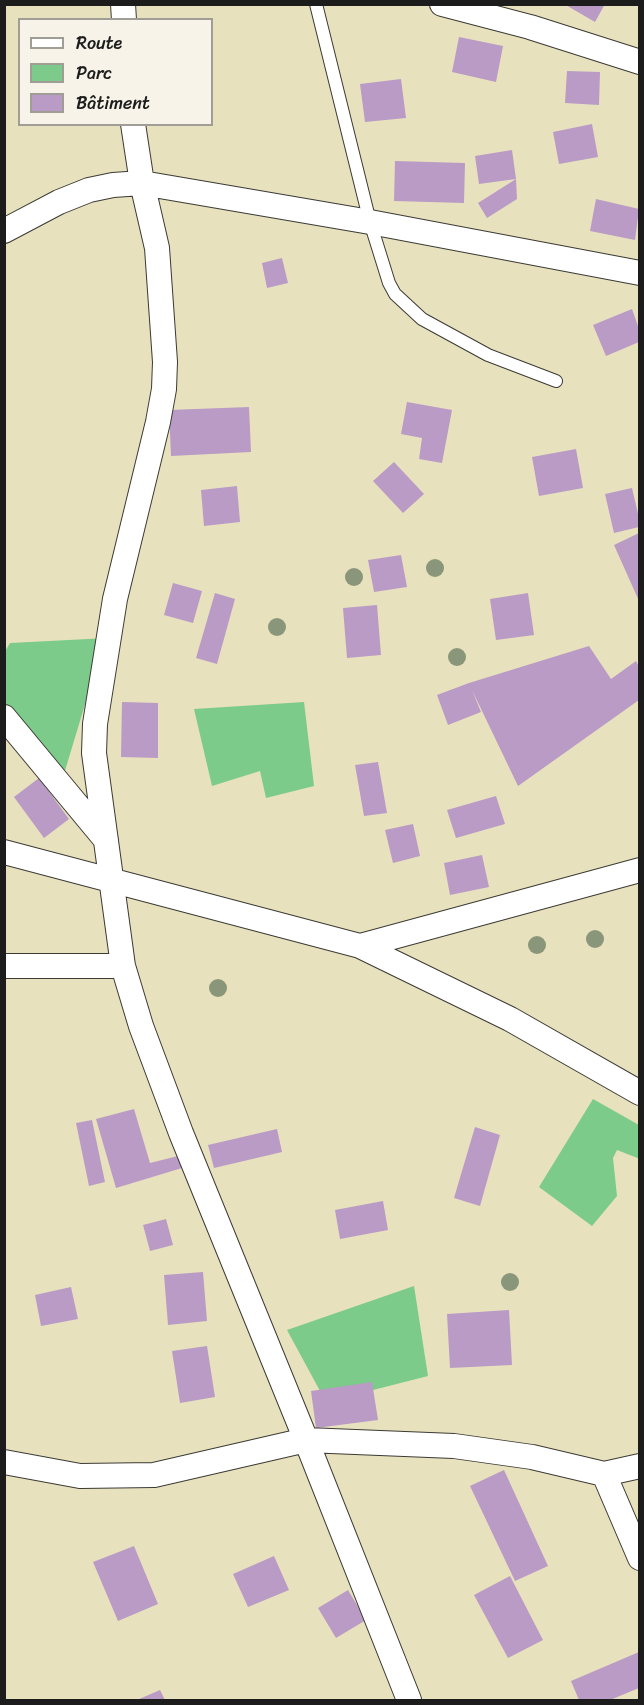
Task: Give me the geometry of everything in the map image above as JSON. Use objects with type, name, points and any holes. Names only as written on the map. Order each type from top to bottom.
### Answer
[{"type":"street","points":[[442,4],[533,16],[639,62]]},
{"type":"street","points":[[133,126],[142,183],[157,248],[165,362],[164,389],[158,422],[115,599],[99,695],[94,753],[123,966],[141,1026],[181,1133],[409,1701]]},
{"type":"street","points":[[4,231],[59,202],[89,190],[113,185],[142,183],[370,222],[639,273]]},
{"type":"street","points":[[4,717],[106,840]]},
{"type":"street","points":[[4,852],[360,946],[510,1019],[639,1093]]},
{"type":"street","points":[[360,946],[639,870]]},
{"type":"street","points":[[4,966],[123,966]]},
{"type":"street","points":[[4,1462],[80,1476],[154,1475],[306,1440],[454,1446],[532,1457],[604,1474],[639,1466]]},
{"type":"street","points":[[604,1474],[639,1558]]},
{"type":"lane","points":[[316,4],[370,222],[389,283],[395,294],[422,319],[488,355],[556,381]]},
{"type":"green space","points":[[108,638],[89,691],[61,784],[5,718],[4,653],[10,643]]},
{"type":"green space","points":[[304,702],[314,786],[266,798],[260,771],[212,786],[194,709]]},
{"type":"green space","points":[[593,1099],[639,1125],[640,1159],[617,1150],[613,1158],[617,1196],[592,1226],[539,1187]]},
{"type":"green space","points":[[414,1286],[428,1376],[326,1402],[287,1330]]},
{"type":"building","points":[[564,4],[605,4],[595,22]]},
{"type":"building","points":[[459,37],[503,46],[496,82],[452,72]]},
{"type":"building","points":[[567,71],[600,72],[599,105],[565,103]]},
{"type":"building","points":[[401,79],[406,118],[365,122],[360,84]]},
{"type":"building","points":[[592,124],[598,157],[559,164],[553,132]]},
{"type":"building","points":[[512,150],[516,179],[479,184],[475,156]]},
{"type":"building","points":[[395,161],[465,163],[464,203],[394,201]]},
{"type":"building","points":[[516,179],[517,199],[487,218],[478,203]]},
{"type":"building","points":[[596,199],[639,209],[635,240],[590,231]]},
{"type":"building","points":[[282,258],[288,283],[267,288],[262,263]]},
{"type":"building","points":[[632,309],[639,329],[639,342],[606,356],[593,325]]},
{"type":"building","points":[[407,402],[452,410],[442,463],[419,459],[422,438],[401,434]]},
{"type":"building","points":[[249,407],[251,452],[171,456],[169,410]]},
{"type":"building","points":[[576,449],[583,488],[539,496],[532,457]]},
{"type":"building","points":[[394,462],[424,494],[403,513],[373,481]]},
{"type":"building","points":[[237,486],[240,522],[204,526],[201,490]]},
{"type":"building","points":[[632,488],[639,527],[614,533],[605,494]]},
{"type":"building","points":[[639,533],[639,601],[614,545]]},
{"type":"building","points":[[401,555],[407,587],[374,592],[368,560]]},
{"type":"building","points":[[173,583],[202,591],[193,623],[164,615]]},
{"type":"building","points":[[215,593],[235,599],[217,664],[196,658]]},
{"type":"building","points":[[528,593],[534,635],[496,640],[490,599]]},
{"type":"building","points":[[377,605],[381,655],[347,658],[343,608]]},
{"type":"building","points":[[589,646],[611,679],[636,661],[639,667],[639,700],[518,786],[472,690],[481,712],[448,725],[437,695]]},
{"type":"building","points":[[122,702],[158,703],[158,758],[121,757]]},
{"type":"building","points":[[378,762],[387,813],[364,816],[355,765]]},
{"type":"building","points":[[39,778],[69,819],[44,838],[14,797]]},
{"type":"building","points":[[496,796],[505,824],[456,838],[447,810]]},
{"type":"building","points":[[413,824],[420,856],[393,863],[385,830]]},
{"type":"building","points":[[482,855],[489,887],[450,895],[444,863]]},
{"type":"building","points":[[134,1109],[150,1163],[178,1156],[182,1168],[116,1188],[96,1119]]},
{"type":"building","points":[[92,1120],[105,1182],[89,1186],[76,1123]]},
{"type":"building","points":[[475,1127],[500,1135],[480,1206],[454,1198]]},
{"type":"building","points":[[277,1129],[282,1152],[214,1168],[208,1145]]},
{"type":"building","points":[[383,1201],[388,1230],[340,1239],[335,1210]]},
{"type":"building","points":[[166,1219],[173,1245],[150,1251],[143,1225]]},
{"type":"building","points":[[203,1272],[207,1321],[168,1325],[164,1275]]},
{"type":"building","points":[[71,1287],[78,1319],[41,1326],[35,1295]]},
{"type":"building","points":[[509,1310],[512,1365],[450,1368],[447,1314]]},
{"type":"building","points":[[207,1346],[215,1397],[180,1403],[172,1351]]},
{"type":"building","points":[[372,1382],[378,1420],[316,1428],[311,1391]]},
{"type":"building","points":[[504,1470],[548,1566],[515,1581],[470,1486]]},
{"type":"building","points":[[134,1546],[158,1604],[118,1621],[93,1562]]},
{"type":"building","points":[[274,1556],[289,1590],[248,1607],[233,1574]]},
{"type":"building","points":[[510,1576],[543,1640],[508,1658],[474,1595]]},
{"type":"building","points":[[348,1590],[366,1620],[336,1638],[318,1608]]},
{"type":"building","points":[[639,1652],[639,1688],[610,1700],[579,1700],[571,1681]]},
{"type":"building","points":[[160,1690],[165,1700],[137,1700]]}]
